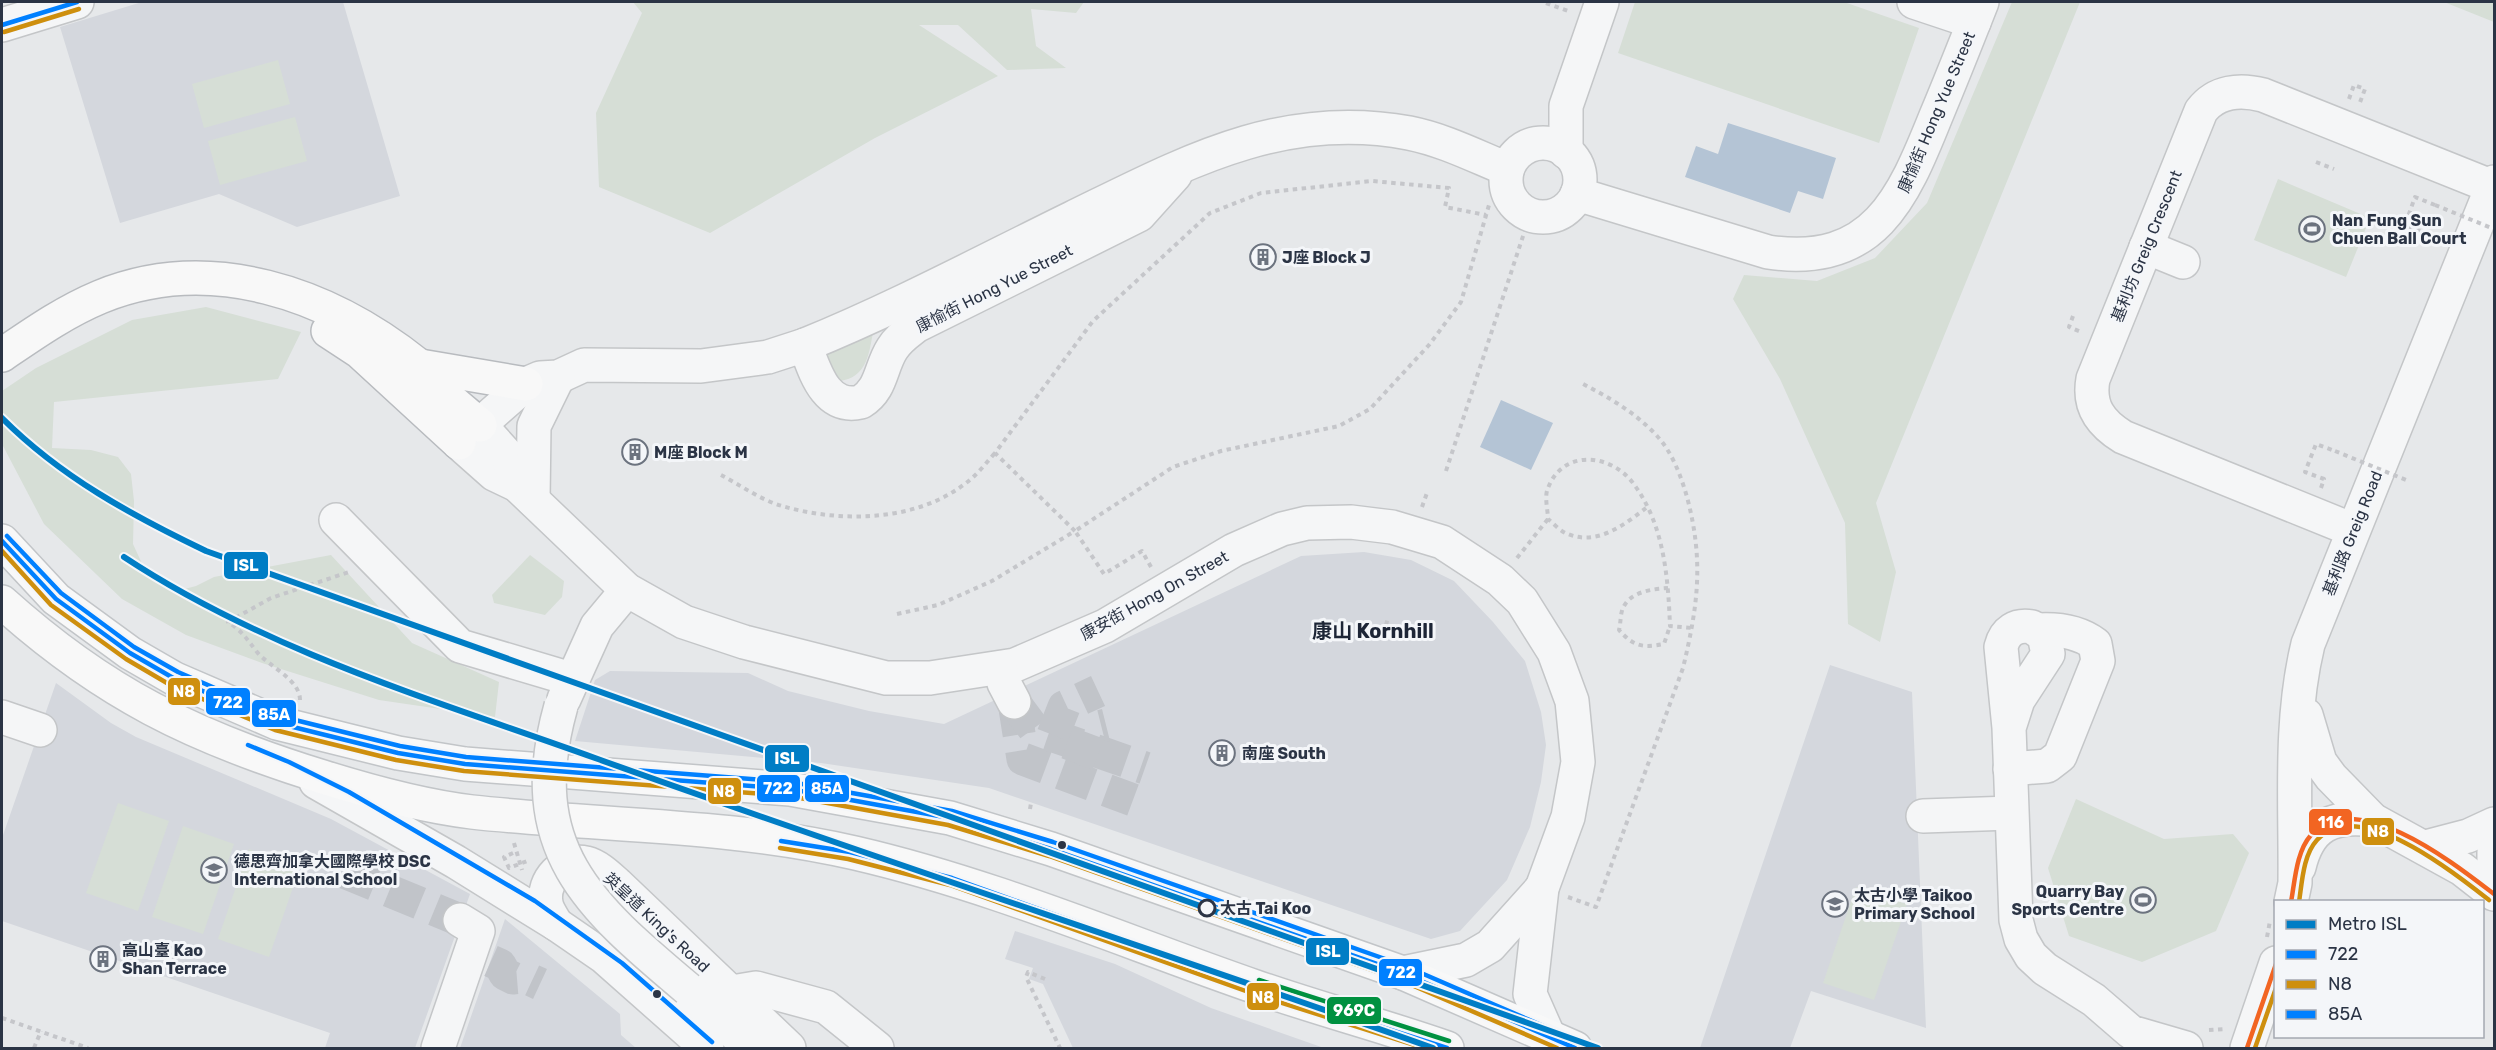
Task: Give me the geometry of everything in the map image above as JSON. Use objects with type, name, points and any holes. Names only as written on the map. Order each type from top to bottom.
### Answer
[{"type":"main road","points":[[2,355],[50,323],[99,297],[150,281],[203,277],[251,282],[292,295],[372,332],[420,366],[469,434]]},
{"type":"main road","points":[[2,374],[55,339],[106,314],[152,300],[194,298],[250,302],[287,312],[327,330],[469,434]]},
{"type":"main road","points":[[420,366],[526,384]]},
{"type":"main road","points":[[2,541],[56,599],[92,627],[175,679],[277,723],[329,738],[465,764],[790,789],[950,818],[1051,849],[1403,973],[1562,1043]]},
{"type":"main road","points":[[2,602],[79,666],[129,698],[175,723],[285,766],[353,787],[432,806],[471,812],[766,838],[850,852],[926,870],[1257,987],[1447,1048]]},
{"type":"street","points":[[9,15],[77,2]]},
{"type":"street","points":[[1914,2],[1978,12]]},
{"type":"street","points":[[1566,152],[1545,143],[1534,144],[1522,149],[1507,169],[1508,194],[1515,204],[1531,214],[1549,216],[1561,212],[1570,205],[1577,194],[1578,171],[1566,152],[1566,106],[1589,8]]},
{"type":"street","name":"康愉街 Hong Yue Street","points":[[1577,194],[1768,252],[1801,255],[1820,253],[1852,241],[1882,219],[1906,188],[1978,12]]},
{"type":"street","name":"基利坊 Greig Crescent","points":[[2353,530],[2123,437],[2101,420],[2091,399],[2093,379],[2201,111],[2207,103],[2226,93],[2240,91],[2263,94],[2494,184]]},
{"type":"street","points":[[1534,144],[1566,106]]},
{"type":"street","name":"康愉街 Hong Yue Street","points":[[469,434],[526,384],[540,378],[558,376],[584,365],[614,363],[672,367],[732,364],[805,345],[1189,161],[1263,137],[1321,129],[1350,128],[1408,133],[1430,138],[1507,169]]},
{"type":"street","name":"康愉街 Hong Yue Street","points":[[805,345],[826,392],[846,403],[861,402],[876,388],[891,350],[907,333],[1139,214],[1189,161]]},
{"type":"street","name":"基利路 Greig Road","points":[[2293,892],[2295,746],[2300,683],[2316,622],[2494,184]]},
{"type":"street","points":[[2146,247],[2183,262]]},
{"type":"street","points":[[525,493],[534,426],[558,376]]},
{"type":"street","name":"康安街 Hong On Street","points":[[469,434],[494,474],[525,493],[627,590],[684,622],[744,642],[886,678],[930,678],[1015,665],[1105,626],[1234,550],[1282,529],[1306,523],[1351,522],[1392,526],[1442,542],[1500,580],[1522,601],[1554,652],[1572,701],[1578,762],[1554,892],[1530,994],[1562,1043]]},
{"type":"street","points":[[336,520],[460,646],[566,693]]},
{"type":"street","points":[[627,590],[597,626],[566,693],[552,738],[548,775],[555,827],[565,855],[597,907],[750,1048]]},
{"type":"street","points":[[2010,769],[2047,766],[2060,756],[2098,662],[2095,644],[2083,635],[2039,630],[2047,642],[2048,654],[2018,700],[2009,728],[2011,813],[2016,920],[2021,939],[2031,956],[2045,969],[2094,1000],[2129,1040],[2195,1039]]},
{"type":"street","points":[[1000,668],[1004,683],[1014,702]]},
{"type":"street","points":[[2300,683],[2308,725],[2320,762],[2331,777],[2373,820],[2426,847],[2494,894]]},
{"type":"street","points":[[2,717],[40,729]]},
{"type":"street","points":[[285,766],[456,862],[556,924],[604,957],[707,1048]]},
{"type":"street","points":[[1923,816],[2011,813]]},
{"type":"street","points":[[2293,892],[2303,850],[2312,835],[2322,826],[2335,820],[2352,818],[2373,820]]},
{"type":"street","points":[[2426,847],[2468,836],[2494,824]]},
{"type":"street","points":[[2494,852],[2494,886]]},
{"type":"street","name":"英皇道 King's Road","points":[[556,924],[546,905],[545,891],[550,880],[566,865],[577,862],[594,866],[617,884],[789,1048]]},
{"type":"street","name":"康安街 Hong On Street","points":[[1403,973],[1466,960],[1490,946],[1554,892]]},
{"type":"street","points":[[438,1048],[474,942]]},
{"type":"street","points":[[2236,1039],[2274,967]]},
{"type":"street","points":[[732,992],[756,988],[826,1007],[877,1048]]},
{"type":"path","points":[[1546,3],[1589,8]]},
{"type":"path","points":[[2348,103],[2354,85],[2366,89],[2359,107]]},
{"type":"path","points":[[2316,162],[2334,169]]},
{"type":"path","points":[[721,475],[780,506],[823,515],[865,516],[908,512],[936,501],[966,483],[995,453],[1093,321],[1210,213],[1261,193],[1372,181],[1449,188],[1445,207],[1486,215]]},
{"type":"path","points":[[2427,233],[2405,225],[2415,197],[2494,228]]},
{"type":"path","points":[[897,614],[938,605],[992,581],[1075,531],[1173,467],[1221,451],[1339,426],[1370,409],[1429,345],[1461,302],[1489,205]]},
{"type":"path","points":[[2462,225],[2466,216]]},
{"type":"path","points":[[1446,471],[1525,230]]},
{"type":"path","points":[[2073,316],[2069,327],[2086,335]]},
{"type":"path","points":[[1554,892],[1596,907],[1683,668],[1692,628],[1698,575],[1698,543],[1678,473],[1659,437],[1636,416],[1582,384]]},
{"type":"path","points":[[2324,479],[2305,472],[2316,444],[2406,480]]},
{"type":"path","points":[[995,453],[1075,531],[1104,573],[1142,551],[1152,568]]},
{"type":"path","points":[[2361,466],[2365,456]]},
{"type":"path","points":[[1516,560],[1548,519],[1547,489],[1563,467],[1579,458],[1598,459],[1618,469],[1632,482],[1660,532],[1668,588],[1670,626],[1664,644],[1641,648],[1629,641],[1619,630],[1624,606],[1634,597],[1650,589],[1668,588]]},
{"type":"path","points":[[2393,477],[2398,466]]},
{"type":"path","points":[[1422,507],[1428,490]]},
{"type":"path","points":[[1548,519],[1567,534],[1593,538],[1620,528],[1647,508]]},
{"type":"path","points":[[299,706],[300,696],[295,687],[258,653],[248,636],[228,622],[272,598],[351,571],[347,564]]},
{"type":"path","points":[[1386,626],[1389,618]]},
{"type":"path","points":[[1670,626],[1692,628]]},
{"type":"path","points":[[1030,809],[1031,802]]},
{"type":"path","points":[[515,852],[504,857],[509,868],[530,860]]},
{"type":"path","points":[[1045,979],[1028,972],[1026,977],[1060,1048]]},
{"type":"path","points":[[2,1018],[87,1048]]},
{"type":"path","points":[[34,1048],[41,1031]]},
{"type":"path","points":[[2195,1039],[2236,1039]]},
{"type":"shaded area","points":[[142,2],[343,2],[400,196],[297,227],[219,194],[120,223],[60,27]]},
{"type":"shaded area","points":[[633,2],[1084,2],[1076,13],[1031,9],[1036,46],[1066,68],[1007,70],[958,25],[919,25],[998,76],[875,138],[710,233],[599,187],[596,113],[642,13]]},
{"type":"shaded area","points":[[1635,2],[1844,2],[1919,28],[1879,143],[1618,53]]},
{"type":"shaded area","points":[[2012,2],[2080,2],[1876,503],[1896,572],[1880,642],[1848,624],[1845,523],[1780,379],[1733,299],[1744,275],[1817,281],[1875,258],[1927,203]]},
{"type":"shaded area","points":[[2444,2],[2494,2],[2494,22]]},
{"type":"shaded area","points":[[278,60],[290,104],[204,128],[192,84]]},
{"type":"shaded area","points":[[295,117],[307,161],[220,185],[208,141]]},
{"type":"shaded area","name":"Nan Fung Sun Chuen Ball Court","points":[[2278,179],[2370,218],[2346,277],[2254,240]]},
{"type":"shaded area","points":[[206,307],[301,332],[278,379],[54,402],[52,448],[91,450],[118,457],[131,474],[134,501],[133,544],[144,568],[177,591],[196,586],[214,577],[331,555],[412,643],[499,682],[495,717],[379,700],[262,663],[186,635],[122,599],[44,524],[2,444],[2,391],[36,368],[132,320]]},
{"type":"shaded area","points":[[873,332],[865,363],[856,375],[849,379],[840,381],[810,361]]},
{"type":"shaded area","name":"南座 South","points":[[1364,552],[1411,560],[1454,581],[1493,622],[1525,661],[1541,712],[1546,745],[1541,782],[1530,827],[1507,880],[1460,931],[1431,939],[989,788],[821,763],[575,741],[595,680],[610,671],[748,673],[788,691],[869,711],[944,724],[1301,556]]},
{"type":"shaded area","points":[[530,555],[564,581],[562,597],[545,615],[494,603],[492,595]]},
{"type":"shaded area","name":"太古小學 Taikoo Primary School","points":[[1830,665],[1912,692],[1926,1028],[1811,991],[1790,1048],[1700,1048]]},
{"type":"shaded area","name":"德思齊加拿大國際學校 DSC International School","points":[[56,683],[111,723],[136,737],[331,819],[470,894],[415,1048],[325,1048],[330,1033],[2,921],[2,838]]},
{"type":"shaded area","name":"Quarry Bay Sports Centre","points":[[2076,799],[2164,839],[2233,834],[2249,853],[2216,931],[2142,962],[2069,936],[2048,868]]},
{"type":"shaded area","points":[[118,803],[169,821],[138,911],[86,893]]},
{"type":"shaded area","points":[[183,826],[234,844],[203,934],[152,917]]},
{"type":"shaded area","points":[[249,849],[300,867],[269,957],[218,939]]},
{"type":"shaded area","points":[[1856,887],[1907,904],[1874,1000],[1823,983]]},
{"type":"shaded area","points":[[505,919],[620,1014],[621,1035],[636,1048],[460,1048]]},
{"type":"shaded area","points":[[1015,931],[1115,964],[1211,1008],[1324,1048],[1073,1048],[1043,984],[1029,979],[1033,968],[1005,959]]},
{"type":"water","points":[[1728,123],[1836,158],[1823,199],[1798,191],[1790,213],[1685,177],[1696,146],[1718,154]]},
{"type":"water","points":[[1501,400],[1553,423],[1531,470],[1480,447]]},
{"type":"tunnel","points":[[1053,735],[1064,707],[1098,691]]},
{"type":"tunnel","points":[[1014,702],[1023,759],[1133,800]]},
{"type":"tunnel","points":[[1014,702],[1034,729],[1145,768]]},
{"type":"tunnel","points":[[1077,764],[1090,729],[1106,725]]},
{"type":"tunnel","points":[[344,872],[460,920]]},
{"type":"tunnel","points":[[491,961],[500,965],[505,974],[513,978],[525,977],[540,984]]},
{"type":"metro line","name":"ISL","points":[[2,418],[48,459],[73,477],[124,509],[206,551],[1598,1048]]},
{"type":"metro line","name":"ISL","points":[[124,557],[179,591],[236,620],[294,647],[413,694],[804,832],[1433,1048]]},
{"type":"transit line","name":"722","points":[[2,25],[77,2]]},
{"type":"transit line","name":"N8","points":[[4,32],[79,9]]},
{"type":"transit line","name":"85A","points":[[7,536],[61,593],[134,647],[178,672],[279,716],[400,746],[466,757],[791,782],[952,811],[1053,842],[1405,966],[1578,1041]]},
{"type":"transit line","name":"722","points":[[2,541],[56,599],[130,653],[175,679],[277,723],[398,753],[465,764],[790,789],[950,818],[1051,849],[1403,973],[1575,1048]]},
{"type":"transit line","name":"N8","points":[[2,551],[51,605],[126,659],[172,686],[275,730],[396,760],[464,771],[789,796],[948,825],[1049,856],[1400,980],[1557,1048]]},
{"type":"transit line","name":"85A","points":[[248,745],[289,762],[349,792],[535,901],[622,963],[712,1042]]},
{"type":"transit line","name":"116","points":[[2291,900],[2299,858],[2311,835],[2330,822],[2353,819],[2379,824],[2405,835],[2431,849],[2494,894]]},
{"type":"transit line","name":"N8","points":[[2299,900],[2306,861],[2312,846],[2317,840],[2335,829],[2356,827],[2380,832],[2406,843],[2454,873],[2489,900]]},
{"type":"transit line","name":"722","points":[[781,841],[850,852],[952,878],[1257,987],[1447,1048]]},
{"type":"transit line","name":"N8","points":[[780,848],[848,859],[950,885],[1254,994],[1424,1048]]},
{"type":"transit line","name":"116","points":[[2247,1048],[2274,970]]},
{"type":"transit line","name":"969C","points":[[1259,980],[1449,1041]]},
{"type":"transit line","name":"N8","points":[[2255,1048],[2274,994]]},
{"type":"place","name":"Nan Fung Sun Chuen Ball Court","points":[[2312,229]]},
{"type":"place","name":"J座 Block J","points":[[1263,257]]},
{"type":"place","name":"M座 Block M","points":[[635,452]]},
{"type":"place","name":"南座 South","points":[[1222,753]]},
{"type":"place","name":"德思齊加拿大國際學校 DSC International School","points":[[214,870]]},
{"type":"place","name":"Quarry Bay Sports Centre","points":[[2143,900]]},
{"type":"place","name":"太古小學 Taikoo Primary School","points":[[1835,904]]},
{"type":"place","name":"太古 Tai Koo","points":[[1207,908]]},
{"type":"place","name":"高山臺 Kao Shan Terrace","points":[[103,959]]},
{"type":"district","name":"康山 Kornhill","points":[[1373,631]]}]
